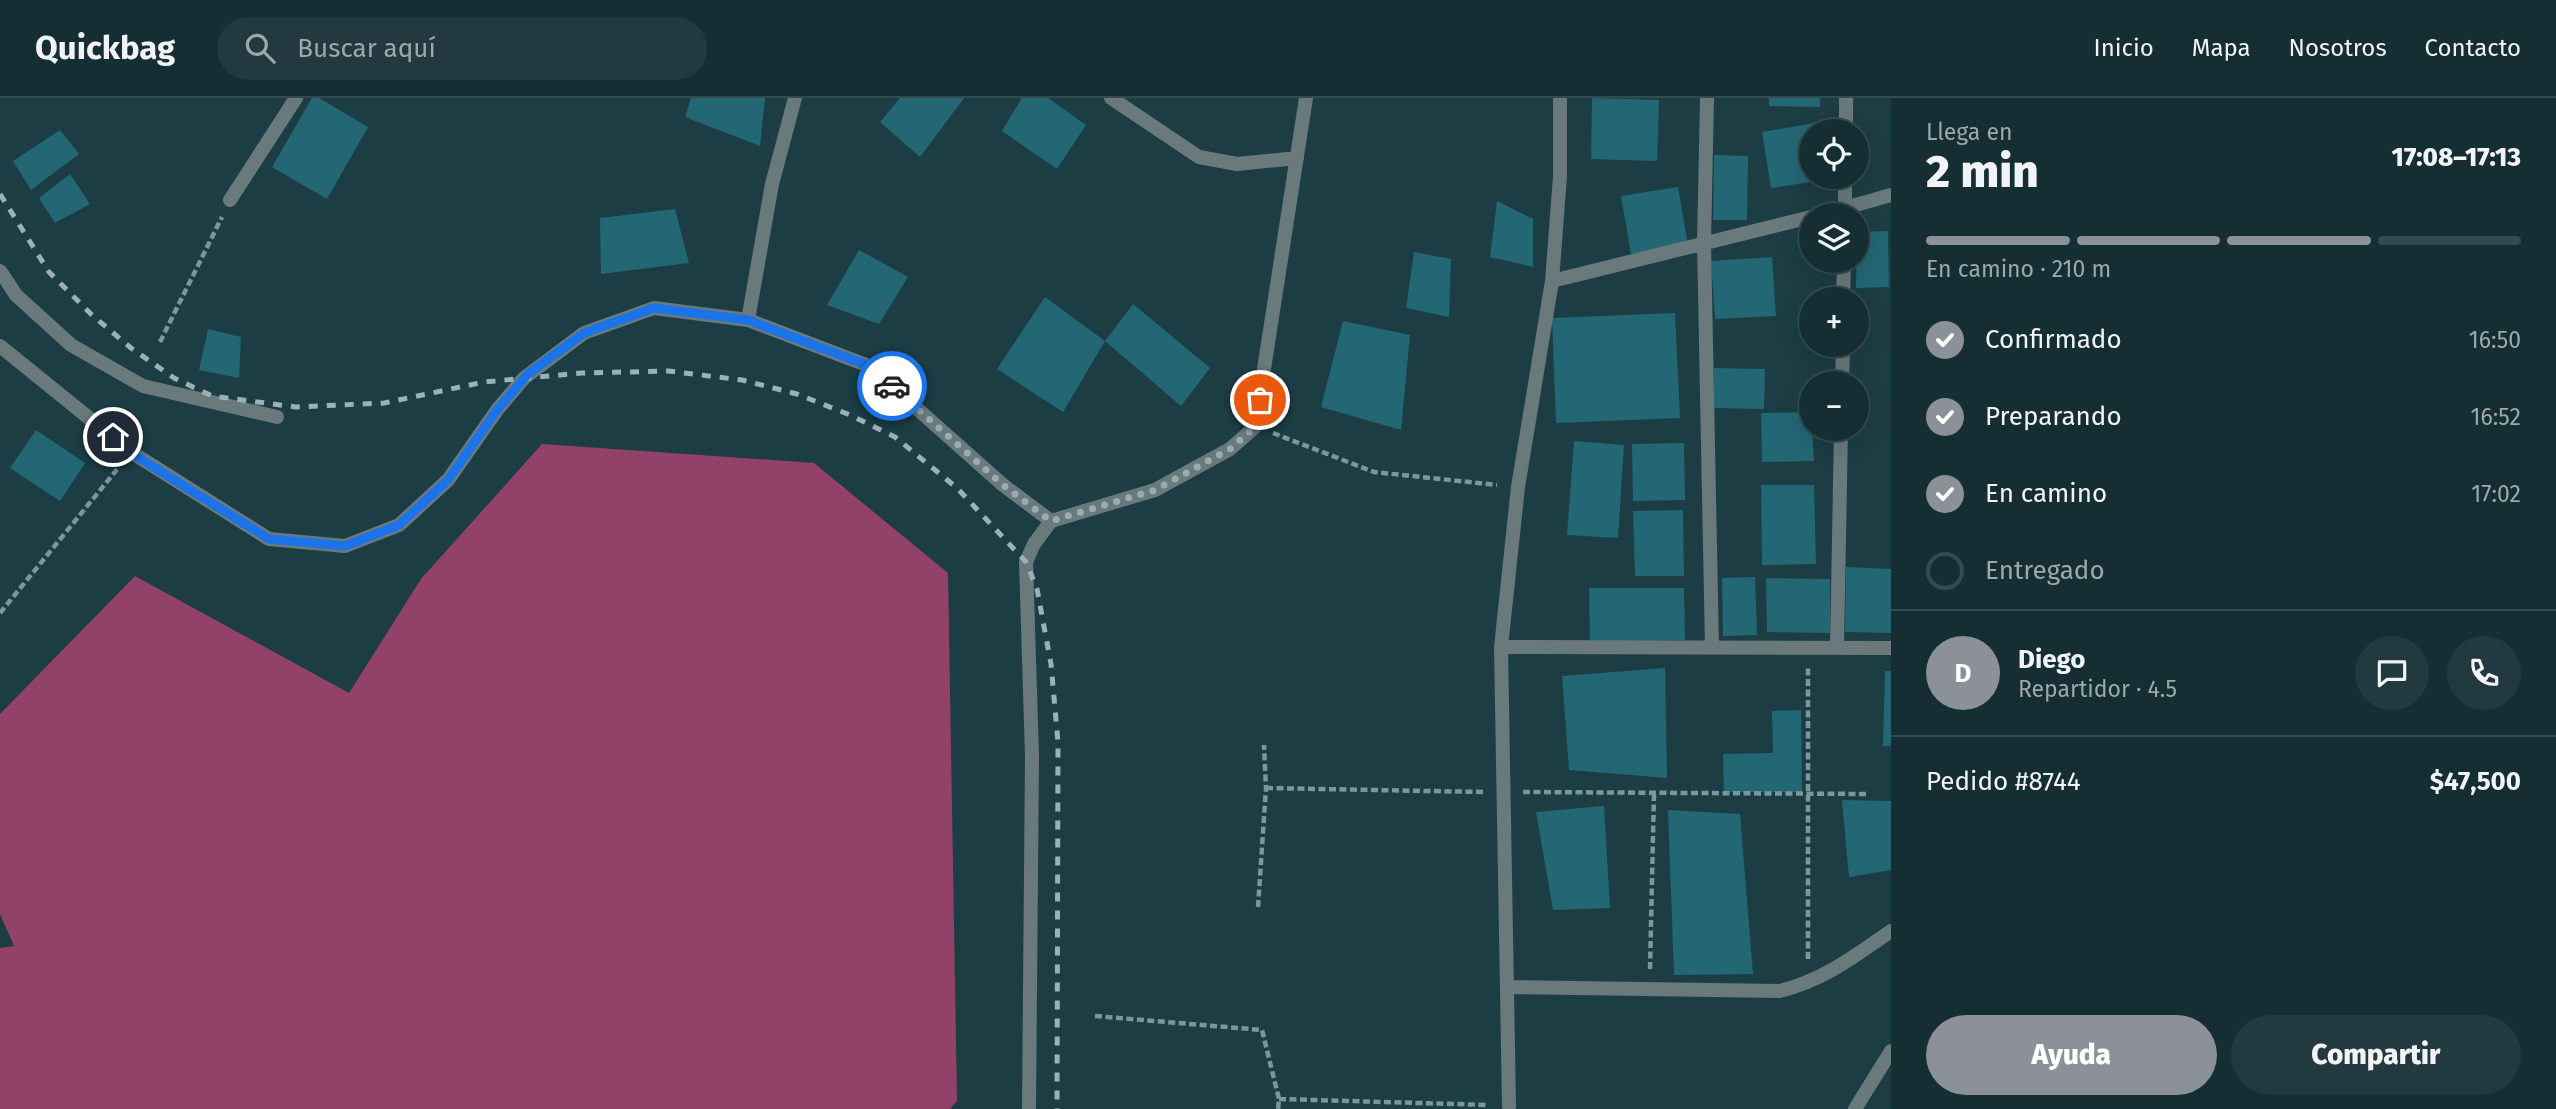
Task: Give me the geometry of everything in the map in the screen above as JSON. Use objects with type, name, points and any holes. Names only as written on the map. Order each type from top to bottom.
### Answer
[{"type":"street","points":[[230,200],[296,98]]},
{"type":"street","points":[[748,320],[772,184],[794,98]]},
{"type":"street","points":[[1111,98],[1199,157],[1237,164],[1297,158]]},
{"type":"street","points":[[1029,1109],[1032,756],[1026,562],[1034,544],[1051,521],[1155,490],[1230,449],[1255,427],[1306,98]]},
{"type":"street","points":[[1509,1106],[1501,792],[1501,647],[1518,487],[1552,281],[1560,176],[1560,98]]},
{"type":"street","points":[[1707,98],[1704,243],[1713,648]]},
{"type":"street","points":[[1846,98],[1846,119]]},
{"type":"street","points":[[1869,203],[1891,195]]},
{"type":"street","points":[[1552,281],[1799,220]]},
{"type":"street","points":[[0,271],[16,295],[71,345],[143,386],[277,417]]},
{"type":"street","points":[[0,346],[131,453],[269,539],[345,546],[399,525],[448,480],[497,410],[524,378],[584,333],[654,308],[748,320],[869,366],[1003,485],[1051,521]]},
{"type":"street","points":[[1837,646],[1841,441]]},
{"type":"street","points":[[1501,647],[1891,648]]},
{"type":"street","points":[[1508,987],[1780,991],[1808,984],[1832,972],[1891,930]]},
{"type":"street","points":[[1855,1109],[1891,1051]]},
{"type":"path","points":[[160,342],[230,200]]},
{"type":"path","points":[[1255,427],[1374,472],[1518,487]]},
{"type":"path","points":[[0,613],[131,453]]},
{"type":"path","points":[[1808,984],[1806,795],[1809,646]]},
{"type":"path","points":[[1258,907],[1266,788],[1264,745]]},
{"type":"path","points":[[1266,788],[1868,794]]},
{"type":"path","points":[[1649,991],[1654,793]]},
{"type":"path","points":[[1096,1016],[1262,1030],[1279,1099],[1278,1109]]},
{"type":"path","points":[[1279,1099],[1509,1106]]},
{"type":"shaded area","points":[[542,444],[814,463],[948,573],[957,1101],[950,1109],[0,1109],[0,948],[14,946],[0,914],[0,714],[135,576],[349,693],[421,579]]},
{"type":"building","points":[[312,98],[319,98],[368,127],[327,199],[272,167]]},
{"type":"building","points":[[691,98],[765,98],[760,146],[685,117]]},
{"type":"building","points":[[900,98],[964,98],[920,157],[880,122]]},
{"type":"building","points":[[1022,98],[1048,98],[1086,125],[1057,169],[1002,131]]},
{"type":"building","points":[[1592,98],[1659,100],[1657,161],[1591,159]]},
{"type":"building","points":[[1769,98],[1820,98],[1820,107],[1769,106]]},
{"type":"building","points":[[1799,126],[1799,184],[1771,188],[1762,132]]},
{"type":"building","points":[[60,130],[79,154],[31,190],[13,161]]},
{"type":"building","points":[[1714,155],[1748,156],[1747,220],[1713,220]]},
{"type":"building","points":[[70,174],[90,204],[55,223],[39,198]]},
{"type":"building","points":[[1678,187],[1688,245],[1631,254],[1621,196]]},
{"type":"building","points":[[1497,201],[1533,219],[1533,267],[1490,257]]},
{"type":"building","points":[[675,209],[689,263],[601,274],[600,218]]},
{"type":"building","points":[[1888,231],[1889,287],[1856,287],[1856,273],[1869,273],[1869,232]]},
{"type":"building","points":[[859,250],[908,277],[879,324],[827,305]]},
{"type":"building","points":[[1414,252],[1451,259],[1449,317],[1406,308]]},
{"type":"building","points":[[1772,257],[1776,316],[1715,319],[1711,261]]},
{"type":"building","points":[[1045,297],[1105,341],[1063,412],[997,369]]},
{"type":"building","points":[[1133,304],[1210,368],[1181,406],[1105,341]]},
{"type":"building","points":[[1675,313],[1680,418],[1556,423],[1552,318]]},
{"type":"building","points":[[1343,321],[1410,335],[1401,430],[1321,407]]},
{"type":"building","points":[[208,329],[241,337],[239,378],[199,370]]},
{"type":"building","points":[[1714,368],[1765,369],[1764,409],[1714,408]]},
{"type":"building","points":[[1799,412],[1799,441],[1813,441],[1814,461],[1762,462],[1761,413]]},
{"type":"building","points":[[36,430],[85,463],[60,501],[10,468]]},
{"type":"building","points":[[1574,441],[1624,445],[1618,538],[1567,535]]},
{"type":"building","points":[[1684,443],[1685,500],[1633,501],[1632,444]]},
{"type":"building","points":[[1761,485],[1814,485],[1816,564],[1762,565]]},
{"type":"building","points":[[1683,510],[1684,576],[1635,576],[1633,511]]},
{"type":"building","points":[[1846,567],[1891,569],[1891,633],[1845,632]]},
{"type":"building","points":[[1755,577],[1757,635],[1723,636],[1722,578]]},
{"type":"building","points":[[1766,578],[1830,579],[1830,633],[1767,632]]},
{"type":"building","points":[[1589,588],[1684,588],[1685,640],[1590,641]]},
{"type":"building","points":[[1665,668],[1667,778],[1569,770],[1562,676]]},
{"type":"building","points":[[1885,671],[1891,671],[1891,746],[1883,746]]},
{"type":"building","points":[[1801,710],[1802,792],[1724,792],[1723,754],[1773,753],[1772,711]]},
{"type":"building","points":[[1842,800],[1891,801],[1891,870],[1849,877]]},
{"type":"building","points":[[1604,806],[1610,908],[1553,910],[1536,812]]},
{"type":"building","points":[[1668,810],[1740,814],[1753,974],[1674,975]]},
{"type":"railway","points":[[0,194],[49,272],[92,315],[131,348],[174,378],[212,396],[296,407],[384,403],[484,382],[582,373],[668,371],[742,380],[797,394],[895,437],[957,488],[1026,562],[1037,589],[1051,664],[1058,742],[1057,1109]]},
{"type":"way so far","points":[[892,386],[1003,485],[1051,521],[1155,490],[1230,449],[1255,427],[1260,400]]},
{"type":"route","points":[[113,437],[131,453],[269,539],[345,546],[399,525],[448,480],[497,410],[528,374],[584,333],[654,308],[748,320],[869,366],[892,386]]}]
